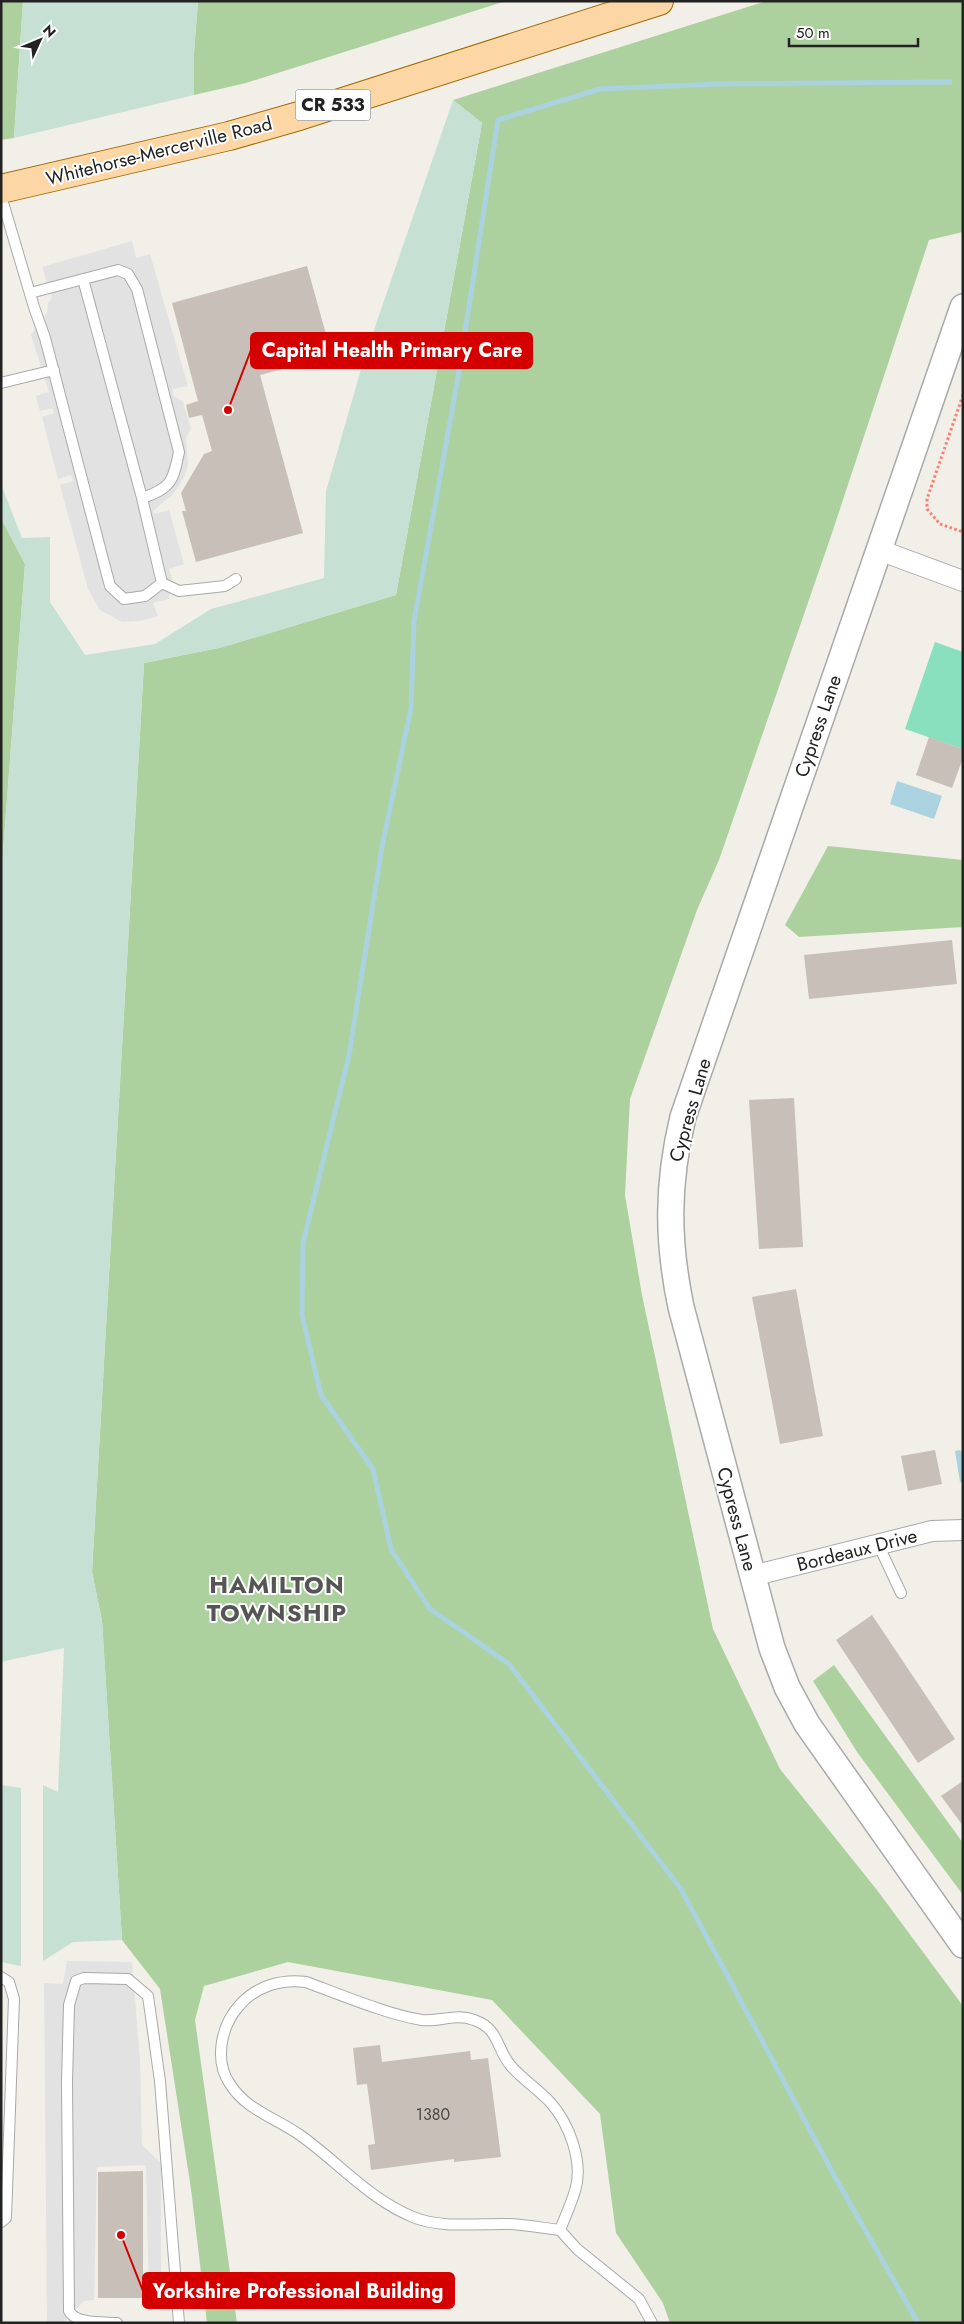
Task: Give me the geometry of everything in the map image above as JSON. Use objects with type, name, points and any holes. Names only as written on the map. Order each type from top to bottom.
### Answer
[{"type":"main road","name":"Whitehorse-Mercerville Road","points":[[1,189],[229,136],[299,116],[659,1]]},
{"type":"street","name":"Cypress Lane","points":[[963,307],[686,1108],[674,1153],[669,1228],[673,1271],[752,1576],[772,1648],[787,1687],[807,1724],[963,1945]]},
{"type":"street","points":[[879,550],[963,580]]},
{"type":"street","name":"Bordeaux Drive","points":[[752,1576],[932,1531],[963,1530]]},
{"type":"lane","points":[[1,196],[54,370],[110,586],[124,599],[145,596],[162,582]]},
{"type":"lane","points":[[30,294],[118,270],[128,274],[137,288],[179,452],[174,477],[163,491],[142,498]]},
{"type":"lane","points":[[83,279],[142,498],[162,582],[179,591],[225,586],[236,579]]},
{"type":"lane","points":[[1,383],[54,370]]},
{"type":"lane","points":[[878,1544],[901,1593]]},
{"type":"lane","points":[[1,1978],[9,1982],[14,1999],[6,2107],[6,2218],[1,2222]]},
{"type":"lane","points":[[117,2323],[78,2321],[72,2316],[70,2311],[67,2082],[69,2006],[76,1981],[84,1978],[128,1979],[148,1996],[160,2081],[179,2323]]},
{"type":"lane","points":[[560,2230],[575,2190],[578,2173],[573,2145],[564,2123],[551,2103],[510,2065],[498,2038],[490,2029],[476,2020],[462,2016],[423,2020],[306,1982],[294,1980],[266,1986],[240,2005],[230,2018],[221,2044],[222,2064],[229,2083],[245,2102],[298,2133],[387,2204],[414,2218],[484,2226],[510,2224],[560,2230],[577,2249],[639,2299],[652,2323]]},
{"type":"path","points":[[963,395],[928,499],[927,509],[940,524],[963,532]]},
{"type":"green space","points":[[1,1],[23,1],[14,138],[1,140]]},
{"type":"green space","points":[[23,1],[198,1],[194,52],[194,95],[14,138]]},
{"type":"green space","points":[[198,1],[506,1],[246,83],[194,95],[194,53]]},
{"type":"green space","points":[[766,1],[963,1],[963,232],[929,240],[830,539],[719,860],[697,910],[630,1099],[625,1195],[642,1295],[713,1629],[780,1769],[877,1890],[963,2006],[963,2323],[670,2323],[663,2303],[616,2233],[600,2114],[492,2000],[288,1962],[204,1986],[195,2020],[237,2323],[207,2323],[191,2189],[160,1989],[122,1940],[102,1621],[92,1572],[144,663],[223,647],[396,595],[482,123],[453,100]]},
{"type":"green space","points":[[453,100],[482,123],[396,595],[223,647],[144,663],[92,1572],[102,1621],[122,1940],[73,1942],[43,1961],[43,1785],[58,1792],[64,1648],[1,1662],[1,878],[25,564],[1,518],[1,484],[22,538],[50,537],[50,602],[85,655],[155,644],[211,609],[324,578],[326,491],[364,359]]},
{"type":"green space","points":[[1,518],[25,564],[1,878]]},
{"type":"green space","points":[[935,642],[963,652],[963,749],[905,729]]},
{"type":"green space","points":[[828,846],[963,860],[963,927],[799,937],[785,925]]},
{"type":"green space","points":[[834,1665],[963,1843],[963,1895],[857,1752],[813,1681]]},
{"type":"green space","points":[[1,1785],[21,1788],[21,1966],[1,1962]]},
{"type":"shaded area","points":[[132,241],[136,258],[150,254],[188,386],[173,389],[173,395],[183,402],[191,429],[186,438],[188,466],[183,479],[174,493],[153,511],[154,514],[169,510],[184,564],[169,569],[172,577],[169,599],[153,603],[158,616],[140,621],[122,622],[100,610],[88,589],[60,485],[73,481],[71,475],[58,479],[42,417],[54,413],[53,408],[40,411],[36,396],[49,392],[31,335],[47,313],[48,303],[52,298],[42,267]]},
{"type":"shaded area","points":[[67,1961],[132,1962],[140,2060],[142,2145],[161,2163],[161,2296],[149,2297],[146,2165],[97,2167],[94,2300],[84,2301],[63,2323],[47,2323],[44,1983],[63,1984]]},
{"type":"water","points":[[897,781],[942,796],[934,819],[890,804]]},
{"type":"water","points":[[960,1450],[963,1453],[963,1482],[960,1482],[955,1451]]},
{"type":"building","points":[[307,266],[332,356],[260,375],[303,533],[196,562],[182,511],[186,511],[181,493],[204,454],[212,451],[202,415],[189,418],[186,405],[198,401],[172,303]]},
{"type":"building","points":[[929,737],[963,749],[963,758],[952,788],[916,775]]},
{"type":"building","points":[[952,940],[957,984],[809,999],[804,955]]},
{"type":"building","points":[[794,1098],[803,1247],[759,1249],[749,1100]]},
{"type":"building","points":[[796,1289],[823,1436],[780,1444],[752,1297]]},
{"type":"building","points":[[935,1450],[942,1484],[908,1491],[901,1456]]},
{"type":"building","points":[[872,1615],[955,1739],[918,1763],[836,1640]]},
{"type":"building","points":[[963,1781],[963,1826],[941,1796]]},
{"type":"building","points":[[380,2045],[382,2062],[470,2051],[471,2060],[488,2058],[501,2157],[454,2162],[454,2159],[371,2170],[368,2145],[375,2144],[367,2084],[357,2085],[353,2048]]},
{"type":"building","points":[[143,2171],[143,2298],[98,2298],[98,2172]]},
{"type":"waterway","points":[[918,2323],[835,2177],[681,1889],[509,1664],[430,1609],[391,1549],[373,1469],[321,1395],[302,1315],[303,1243],[349,1055],[382,847],[411,708],[414,621],[457,383],[498,120],[600,89],[718,84],[950,82]]},
{"type":"place","name":"Capital Health Primary Care","points":[[228,410]]},
{"type":"place","name":"Yorkshire Professional Building","points":[[121,2235]]},
{"type":"district","name":"HAMILTON TOWNSHIP","points":[[277,1598]]}]
